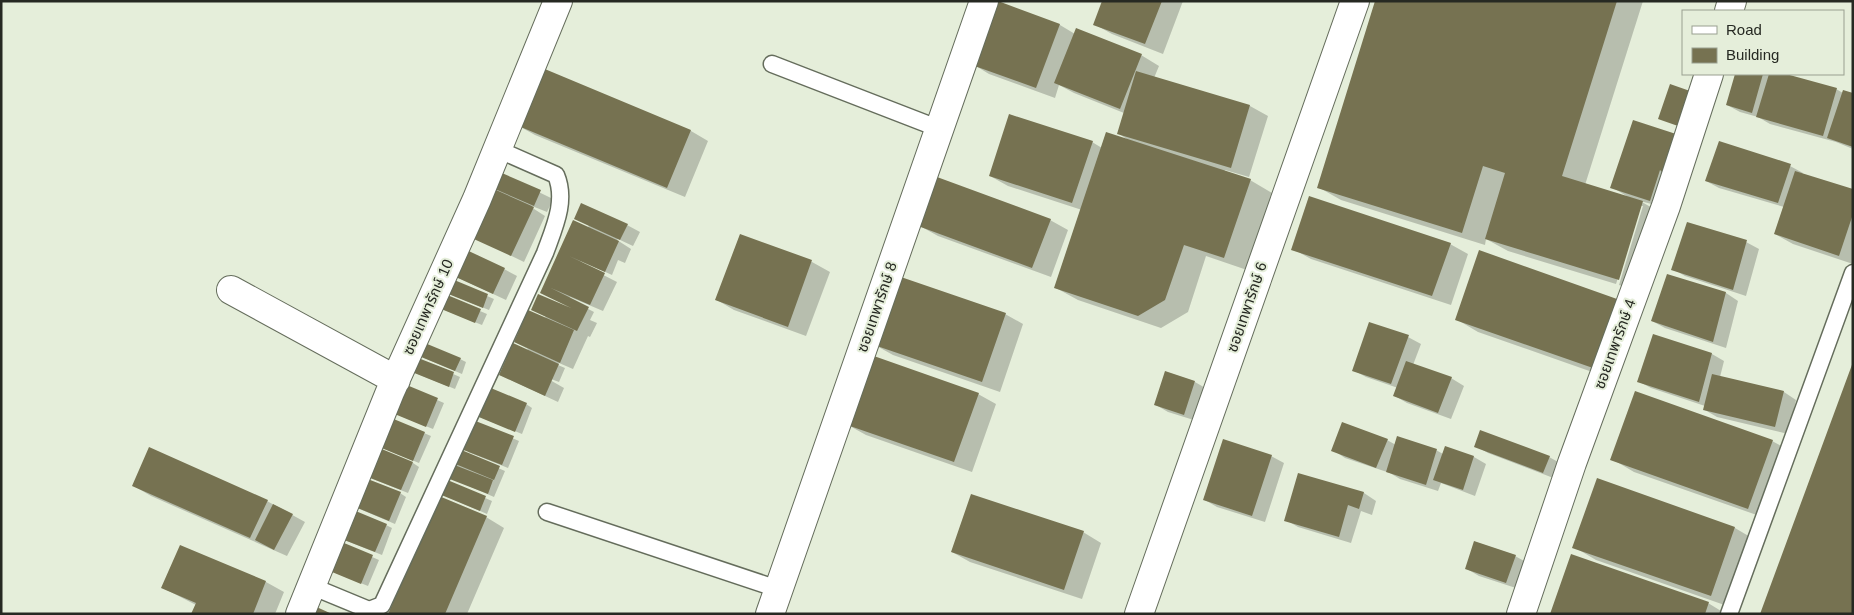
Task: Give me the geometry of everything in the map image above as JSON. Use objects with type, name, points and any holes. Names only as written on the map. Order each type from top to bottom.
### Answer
[{"type":"street","name":"ซอยเทพารักษ์ 10","points":[[300,614],[396,380],[477,199],[558,1]]},
{"type":"street","name":"ซอยเทพารักษ์ 8","points":[[774,601],[984,1]]},
{"type":"street","name":"ซอยเทพารักษ์ 6","points":[[1139,614],[1355,1]]},
{"type":"street","name":"ซอยเทพารักษ์ 4","points":[[1521,614],[1572,463],[1666,206],[1709,75]]},
{"type":"street","points":[[231,290],[396,380]]},
{"type":"lane","points":[[772,64],[940,129]]},
{"type":"lane","points":[[311,586],[369,610],[382,606],[545,253],[557,219],[560,200],[560,184],[556,175],[497,149]]},
{"type":"lane","points":[[1729,614],[1853,273]]},
{"type":"lane","points":[[547,512],[774,601]]},
{"type":"building","points":[[992,1],[998,1],[1060,24],[1036,88],[969,64]]},
{"type":"building","points":[[1102,1],[1162,1],[1145,44],[1093,25]]},
{"type":"building","points":[[1375,1],[1617,1],[1562,176],[1643,201],[1619,280],[1485,239],[1505,173],[1483,166],[1462,233],[1317,188]]},
{"type":"building","points":[[1076,28],[1142,54],[1120,109],[1054,83]]},
{"type":"building","points":[[540,67],[691,130],[667,188],[516,125]]},
{"type":"building","points":[[1136,71],[1250,105],[1231,168],[1117,134]]},
{"type":"building","points":[[1735,75],[1763,75],[1752,113],[1726,105]]},
{"type":"building","points":[[1769,75],[1790,75],[1837,88],[1823,136],[1756,117]]},
{"type":"building","points":[[1670,84],[1690,91],[1678,126],[1658,119]]},
{"type":"building","points":[[1843,90],[1853,93],[1853,147],[1827,138]]},
{"type":"building","points":[[1009,114],[1093,141],[1072,203],[989,176]]},
{"type":"building","points":[[1633,120],[1676,134],[1663,173],[1660,170],[1650,201],[1610,188]]},
{"type":"building","points":[[1106,132],[1251,179],[1224,258],[1184,245],[1165,300],[1138,316],[1054,288]]},
{"type":"building","points":[[1719,141],[1791,164],[1778,203],[1705,181]]},
{"type":"building","points":[[495,170],[541,190],[534,206],[488,186]]},
{"type":"building","points":[[1795,171],[1853,189],[1853,214],[1839,256],[1774,234]]},
{"type":"building","points":[[937,177],[1051,219],[1032,268],[918,226]]},
{"type":"building","points":[[487,186],[534,207],[511,256],[465,235]]},
{"type":"building","points":[[1309,196],[1451,243],[1432,296],[1291,250]]},
{"type":"building","points":[[581,203],[628,224],[620,240],[574,219]]},
{"type":"building","points":[[573,220],[619,241],[605,272],[569,256],[605,273],[590,305],[551,288],[589,307],[577,331],[531,310],[538,294],[571,308],[540,293]]},
{"type":"building","points":[[1687,222],[1747,240],[1733,290],[1671,270]]},
{"type":"building","points":[[740,234],[812,260],[788,327],[715,300]]},
{"type":"building","points":[[458,246],[505,268],[493,294],[447,273]]},
{"type":"building","points":[[1479,250],[1617,299],[1593,368],[1455,320]]},
{"type":"building","points":[[1667,274],[1726,292],[1713,342],[1651,321]]},
{"type":"building","points":[[898,276],[1006,313],[982,382],[874,345]]},
{"type":"building","points":[[447,277],[488,294],[483,308],[441,291]]},
{"type":"building","points":[[440,292],[481,309],[475,323],[434,306]]},
{"type":"building","points":[[528,310],[574,330],[560,363],[514,342]]},
{"type":"building","points":[[1369,322],[1409,335],[1391,384],[1352,371]]},
{"type":"building","points":[[1653,334],[1712,353],[1699,402],[1637,382]]},
{"type":"building","points":[[420,341],[461,358],[455,371],[414,354]]},
{"type":"building","points":[[513,343],[559,364],[545,396],[499,375]]},
{"type":"building","points":[[871,355],[979,393],[954,462],[847,425]]},
{"type":"building","points":[[413,356],[454,372],[449,387],[407,370]]},
{"type":"building","points":[[1406,361],[1452,377],[1438,413],[1393,396]]},
{"type":"building","points":[[1853,362],[1853,614],[1760,614]]},
{"type":"building","points":[[1165,371],[1195,381],[1184,415],[1154,405]]},
{"type":"building","points":[[1712,374],[1784,391],[1775,427],[1703,410]]},
{"type":"building","points":[[397,381],[438,398],[426,427],[385,410]]},
{"type":"building","points":[[486,386],[527,403],[515,432],[474,415]]},
{"type":"building","points":[[1635,391],[1773,440],[1748,509],[1610,460]]},
{"type":"building","points":[[384,415],[425,432],[413,461],[372,444]]},
{"type":"building","points":[[473,420],[514,436],[502,465],[461,449]]},
{"type":"building","points":[[1342,422],[1388,439],[1376,468],[1331,451]]},
{"type":"building","points":[[1480,430],[1550,456],[1543,473],[1474,447]]},
{"type":"building","points":[[1397,436],[1437,449],[1426,485],[1386,472]]},
{"type":"building","points":[[1223,439],[1272,455],[1252,516],[1203,500]]},
{"type":"building","points":[[372,445],[413,462],[401,490],[360,474]]},
{"type":"building","points":[[1445,446],[1474,456],[1463,490],[1433,480]]},
{"type":"building","points":[[149,447],[268,500],[250,538],[132,486]]},
{"type":"building","points":[[459,449],[500,466],[494,480],[453,463]]},
{"type":"building","points":[[452,464],[493,480],[488,494],[447,478]]},
{"type":"building","points":[[1298,473],[1364,492],[1359,509],[1348,505],[1339,537],[1284,521]]},
{"type":"building","points":[[360,476],[401,492],[389,521],[348,504]]},
{"type":"building","points":[[1597,478],[1735,527],[1711,596],[1572,548]]},
{"type":"building","points":[[445,479],[486,496],[480,511],[439,494]]},
{"type":"building","points":[[971,494],[1084,531],[1064,590],[951,552]]},
{"type":"building","points":[[439,496],[487,516],[445,614],[388,614]]},
{"type":"building","points":[[273,504],[293,514],[274,550],[255,540]]},
{"type":"building","points":[[346,507],[387,524],[375,552],[334,536]]},
{"type":"building","points":[[332,538],[373,555],[361,584],[320,567]]},
{"type":"building","points":[[1474,541],[1516,555],[1506,583],[1465,569]]},
{"type":"building","points":[[180,545],[266,581],[253,614],[191,614],[196,603],[161,588]]},
{"type":"building","points":[[1571,554],[1709,602],[1705,614],[1550,614]]},
{"type":"building","points":[[310,604],[332,614],[306,614]]}]
